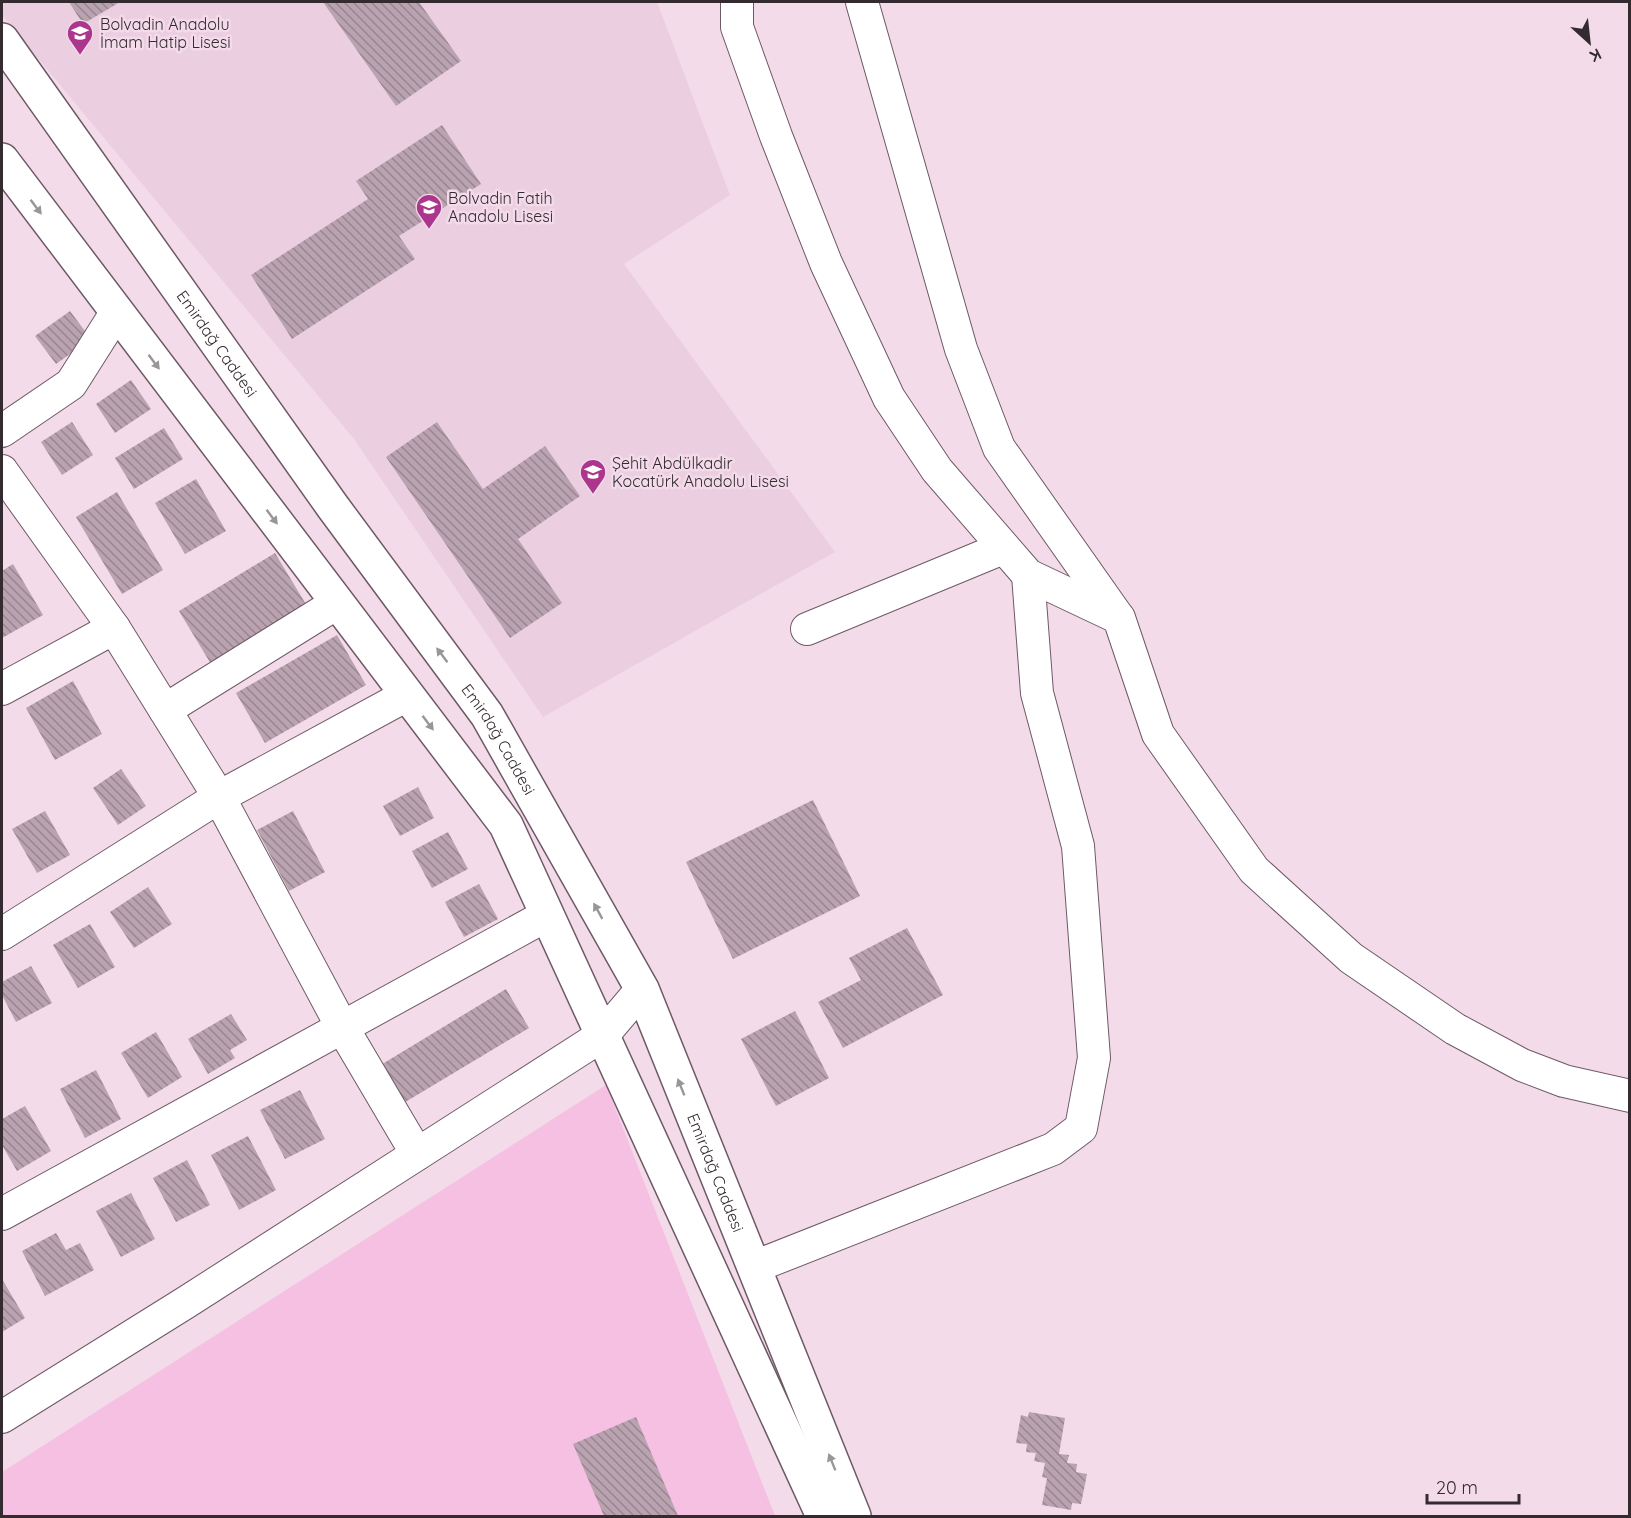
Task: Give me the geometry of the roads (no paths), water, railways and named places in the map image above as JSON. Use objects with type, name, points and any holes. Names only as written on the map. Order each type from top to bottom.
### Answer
[{"type":"main road","name":"Emirdağ Caddesi","points":[[2,40],[333,507],[487,715],[642,989],[854,1516]]},
{"type":"main road","points":[[4,168],[506,825],[823,1516]]},
{"type":"street","points":[[737,2],[737,27],[776,136],[826,262],[890,398],[937,470],[1028,575],[1119,618]]},
{"type":"street","points":[[862,2],[961,349],[999,448],[1119,618],[1158,734],[1254,870],[1351,958],[1455,1029],[1522,1065],[1564,1081],[1629,1096]]},
{"type":"street","points":[[2,431],[71,384],[116,313]]},
{"type":"street","points":[[2,471],[114,627],[219,797],[342,1027],[417,1154]]},
{"type":"street","points":[[807,629],[1003,548]]},
{"type":"street","points":[[754,1267],[1053,1149],[1081,1128],[1094,1058],[1078,846],[1037,693],[1028,575]]},
{"type":"street","points":[[165,710],[337,603]]},
{"type":"street","points":[[2,689],[114,627]]},
{"type":"street","points":[[2,934],[219,797],[407,695]]},
{"type":"street","points":[[2,1214],[547,915]]},
{"type":"street","points":[[2,1417],[603,1035],[642,989]]},
{"type":"place","name":"Bolvadin Anadolu İmam Hatip Lisesi","points":[[80,56]]},
{"type":"place","name":"Bolvadin Fatih Anadolu Lisesi","points":[[429,230]]},
{"type":"place","name":"Şehit Abdülkadir Kocatürk Anadolu Lisesi","points":[[593,495]]}]
